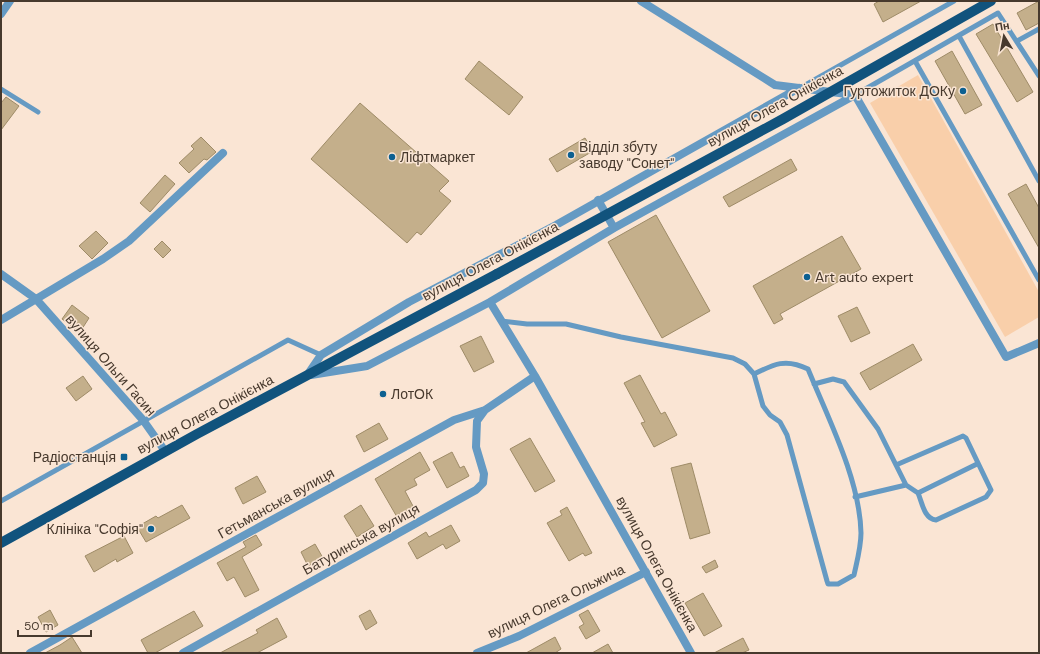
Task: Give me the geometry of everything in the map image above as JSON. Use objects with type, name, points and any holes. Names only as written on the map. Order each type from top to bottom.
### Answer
[{"type":"main road","name":"вулиця Олега Онікієнка","points":[[1,543],[165,451],[783,119],[991,1]]},
{"type":"street","points":[[1,14],[10,1]]},
{"type":"street","points":[[641,1],[775,85],[855,95]]},
{"type":"street","points":[[307,376],[320,355],[409,302],[556,225],[799,88]]},
{"type":"street","points":[[307,376],[367,366],[490,302],[614,228],[855,95]]},
{"type":"street","points":[[855,95],[1006,357],[1039,343]]},
{"type":"street","points":[[1,320],[103,259],[129,241],[223,153]]},
{"type":"street","points":[[598,200],[614,228]]},
{"type":"street","name":"вулиця Ольги Гасин","points":[[1,274],[36,299],[143,420],[165,451]]},
{"type":"street","name":"вулиця Олега Онікієнка","points":[[490,302],[535,376],[691,653]]},
{"type":"street","name":"Гетьманська вулиця","points":[[30,653],[454,420],[485,410],[535,376]]},
{"type":"street","name":"Батуринська вулиця","points":[[183,653],[476,490],[483,483],[484,474],[476,447],[478,421],[485,410]]},
{"type":"street","name":"вулиця Олега Ольжича","points":[[477,653],[519,636],[646,572]]},
{"type":"lane","points":[[799,88],[954,1]]},
{"type":"lane","points":[[855,95],[998,13],[1039,76]]},
{"type":"lane","points":[[1017,41],[1039,29]]},
{"type":"lane","points":[[958,36],[1039,181]]},
{"type":"lane","points":[[915,61],[1039,280]]},
{"type":"lane","points":[[1,89],[38,112]]},
{"type":"lane","points":[[501,321],[527,324],[566,324],[621,337],[733,358],[745,364],[754,374],[763,406],[770,416],[780,422],[786,436],[828,584],[838,584],[854,575],[861,533],[848,468],[808,369],[797,364],[777,363],[754,374]]},
{"type":"lane","points":[[1,501],[288,340],[320,355]]},
{"type":"lane","points":[[814,384],[833,379],[844,382],[878,429],[896,465],[906,485],[918,493],[927,515],[932,520],[936,520],[986,497],[991,490],[966,438],[962,436],[896,465]]},
{"type":"lane","points":[[918,493],[978,464]]},
{"type":"lane","points":[[855,497],[906,485]]},
{"type":"shaded area","points":[[918,75],[1039,292],[1039,317],[1005,337],[870,103]]},
{"type":"building","points":[[879,1],[921,1],[883,22],[874,4]]},
{"type":"building","points":[[1039,1],[1039,23],[1026,30],[1017,13]]},
{"type":"building","points":[[993,24],[1033,92],[1017,102],[976,34]]},
{"type":"building","name":"Гуртожиток ДОКу","points":[[952,51],[982,105],[965,114],[935,61]]},
{"type":"building","points":[[479,61],[523,97],[509,115],[465,79]]},
{"type":"building","points":[[6,97],[19,106],[1,130],[1,103]]},
{"type":"building","points":[[360,103],[449,181],[439,191],[451,201],[421,235],[417,232],[407,243],[311,159]]},
{"type":"building","points":[[201,137],[216,152],[207,160],[204,159],[189,173],[179,163],[194,149],[191,146]]},
{"type":"building","name":"Відділ збуту заводу \"Сонет\"","points":[[585,138],[593,151],[557,172],[549,159]]},
{"type":"building","points":[[791,159],[797,170],[729,207],[723,197]]},
{"type":"building","points":[[165,175],[175,184],[150,212],[140,203]]},
{"type":"building","points":[[1026,184],[1039,208],[1039,248],[1008,194]]},
{"type":"building","points":[[656,215],[710,311],[662,338],[608,242]]},
{"type":"building","points":[[96,231],[108,243],[92,259],[79,246]]},
{"type":"building","name":"Art auto expert","points":[[842,236],[861,269],[780,314],[783,319],[774,324],[753,286]]},
{"type":"building","points":[[162,241],[171,250],[163,258],[154,249]]},
{"type":"building","points":[[72,305],[89,318],[80,332],[62,319]]},
{"type":"building","points":[[857,307],[870,333],[851,342],[838,316]]},
{"type":"building","points":[[481,336],[494,362],[474,372],[460,346]]},
{"type":"building","points":[[913,344],[922,360],[870,390],[860,373]]},
{"type":"building","points":[[640,375],[661,414],[665,412],[677,435],[654,447],[641,423],[645,422],[624,383]]},
{"type":"building","points":[[83,376],[92,389],[76,401],[66,388]]},
{"type":"building","points":[[379,423],[388,439],[364,452],[356,436]]},
{"type":"building","points":[[530,438],[555,481],[535,492],[510,449]]},
{"type":"building","points":[[420,452],[430,470],[414,479],[417,485],[405,491],[414,508],[397,517],[375,479]]},
{"type":"building","points":[[452,452],[460,468],[464,466],[469,476],[447,488],[433,462]]},
{"type":"building","points":[[691,463],[710,533],[690,539],[671,468]]},
{"type":"building","points":[[257,476],[266,492],[243,504],[235,488]]},
{"type":"building","points":[[182,505],[190,518],[146,542],[137,527],[156,516],[158,518]]},
{"type":"building","points":[[361,505],[374,526],[357,537],[344,516]]},
{"type":"building","points":[[567,507],[592,553],[585,556],[583,553],[569,561],[547,523],[562,515],[560,511]]},
{"type":"building","points":[[451,525],[460,541],[446,549],[443,544],[417,559],[408,543],[426,532],[429,537]]},
{"type":"building","points":[[256,535],[262,545],[242,557],[259,590],[245,597],[234,577],[227,581],[217,563],[246,547],[243,542]]},
{"type":"building","points":[[124,536],[133,553],[117,562],[116,559],[94,572],[85,556]]},
{"type":"building","points":[[315,544],[323,558],[308,566],[301,552]]},
{"type":"building","points":[[715,560],[718,567],[706,573],[702,567]]},
{"type":"building","points":[[703,593],[722,626],[704,636],[685,603]]},
{"type":"building","points":[[50,610],[58,625],[46,632],[38,617]]},
{"type":"building","points":[[370,610],[377,623],[366,630],[359,616]]},
{"type":"building","points":[[588,610],[600,631],[586,639],[579,627],[584,624],[579,615]]},
{"type":"building","points":[[194,611],[203,626],[155,653],[148,653],[141,640]]},
{"type":"building","points":[[277,618],[287,637],[257,653],[220,653],[258,633],[256,630]]},
{"type":"building","points":[[72,637],[82,653],[45,653],[60,645]]},
{"type":"building","points":[[555,637],[561,649],[555,653],[526,653]]},
{"type":"building","points":[[743,638],[749,650],[742,653],[714,653]]},
{"type":"building","points":[[608,644],[613,653],[592,653]]},
{"type":"place","name":"Гуртожиток ДОКу","points":[[963,91]]},
{"type":"place","name":"Відділ збуту заводу \"Сонет\"","points":[[571,155]]},
{"type":"place","name":"Ліфтмаркет","points":[[392,157]]},
{"type":"place","name":"Art auto expert","points":[[807,277]]},
{"type":"place","name":"ЛотОК","points":[[383,394]]},
{"type":"place","name":"Радіостанція","points":[[124,457]]},
{"type":"place","name":"Клініка \"Софія\"","points":[[151,529]]}]
